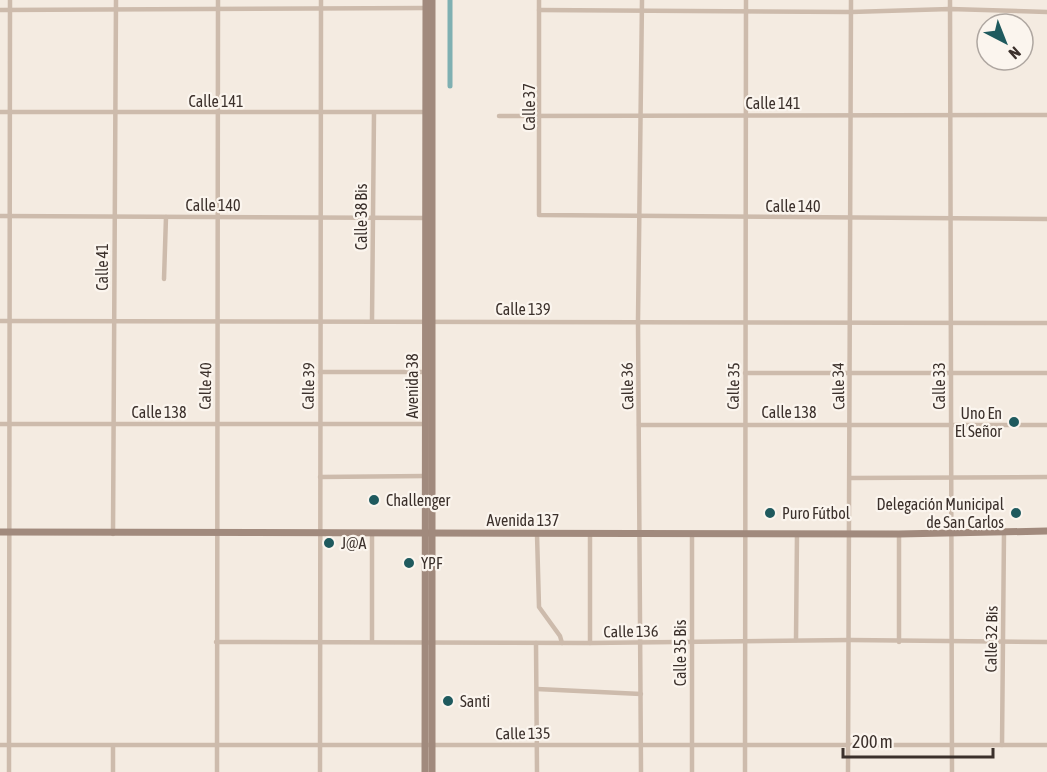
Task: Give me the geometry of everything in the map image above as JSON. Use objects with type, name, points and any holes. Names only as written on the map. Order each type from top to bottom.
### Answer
[{"type":"main road","name":"Avenida 38","points":[[429,534],[426,476],[426,372],[429,321],[426,218],[432,0]]},
{"type":"main road","name":"Avenida 38","points":[[426,4],[429,112],[429,746],[432,772]]},
{"type":"main road","name":"Avenida 137","points":[[0,532],[899,534],[1047,531]]},
{"type":"main road","name":"Avenida 38","points":[[425,772],[429,746]]},
{"type":"street","points":[[9,772],[10,0]]},
{"type":"street","name":"Calle 41","points":[[114,534],[113,217],[116,0]]},
{"type":"street","name":"Calle 40","points":[[217,772],[218,0]]},
{"type":"street","name":"Calle 39","points":[[320,772],[321,0]]},
{"type":"street","name":"Calle 37","points":[[539,0],[541,116],[539,215]]},
{"type":"street","name":"Calle 36","points":[[641,772],[638,321],[642,0]]},
{"type":"street","name":"Calle 35","points":[[745,772],[746,0]]},
{"type":"street","name":"Calle 34","points":[[848,772],[851,478],[849,116],[851,0]]},
{"type":"street","name":"Calle 33","points":[[950,0],[952,772]]},
{"type":"street","points":[[0,10],[321,10],[426,4]]},
{"type":"street","points":[[539,10],[851,12],[950,9],[1047,12]]},
{"type":"street","name":"Calle 141","points":[[0,112],[321,114],[429,112]]},
{"type":"street","name":"Calle 38 Bis","points":[[372,320],[374,113]]},
{"type":"street","name":"Calle 141","points":[[499,116],[1047,116]]},
{"type":"street","name":"Calle 140","points":[[539,215],[1047,219]]},
{"type":"street","name":"Calle 140","points":[[0,216],[426,218]]},
{"type":"street","points":[[164,279],[166,217]]},
{"type":"street","name":"Calle 139","points":[[0,321],[849,320],[1047,323]]},
{"type":"street","points":[[321,372],[426,372]]},
{"type":"street","points":[[746,373],[1047,373]]},
{"type":"street","name":"Calle 138","points":[[0,424],[426,424]]},
{"type":"street","name":"Calle 138","points":[[639,425],[1047,425]]},
{"type":"street","points":[[320,477],[426,476]]},
{"type":"street","points":[[851,478],[1047,477]]},
{"type":"street","points":[[372,532],[372,641]]},
{"type":"street","name":"Calle 32 Bis","points":[[1002,745],[1004,532]]},
{"type":"street","points":[[796,640],[797,533]]},
{"type":"street","points":[[537,534],[539,607],[560,636],[562,643]]},
{"type":"street","points":[[590,534],[590,643]]},
{"type":"street","name":"Calle 35 Bis","points":[[692,534],[692,772]]},
{"type":"street","points":[[899,534],[899,642]]},
{"type":"street","points":[[0,590],[9,590]]},
{"type":"street","name":"Calle 136","points":[[216,642],[641,643],[850,640],[1047,642]]},
{"type":"street","points":[[0,641],[9,641]]},
{"type":"street","points":[[536,643],[537,772]]},
{"type":"street","points":[[0,674],[9,674]]},
{"type":"street","points":[[537,689],[641,693]]},
{"type":"street","points":[[0,710],[9,710]]},
{"type":"street","name":"Calle 135","points":[[0,745],[429,746],[745,743],[1047,745]]},
{"type":"street","points":[[113,746],[113,772]]},
{"type":"waterway","points":[[450,0],[450,86]]},
{"type":"place","name":"Uno En El Señor","points":[[1014,422]]},
{"type":"place","name":"Challenger","points":[[374,500]]},
{"type":"place","name":"Puro Fútbol","points":[[770,513]]},
{"type":"place","name":"Delegación Municipal de San Carlos","points":[[1016,513]]},
{"type":"place","name":"J@A","points":[[329,543]]},
{"type":"place","name":"YPF","points":[[409,563]]},
{"type":"place","name":"Santi","points":[[448,701]]}]
